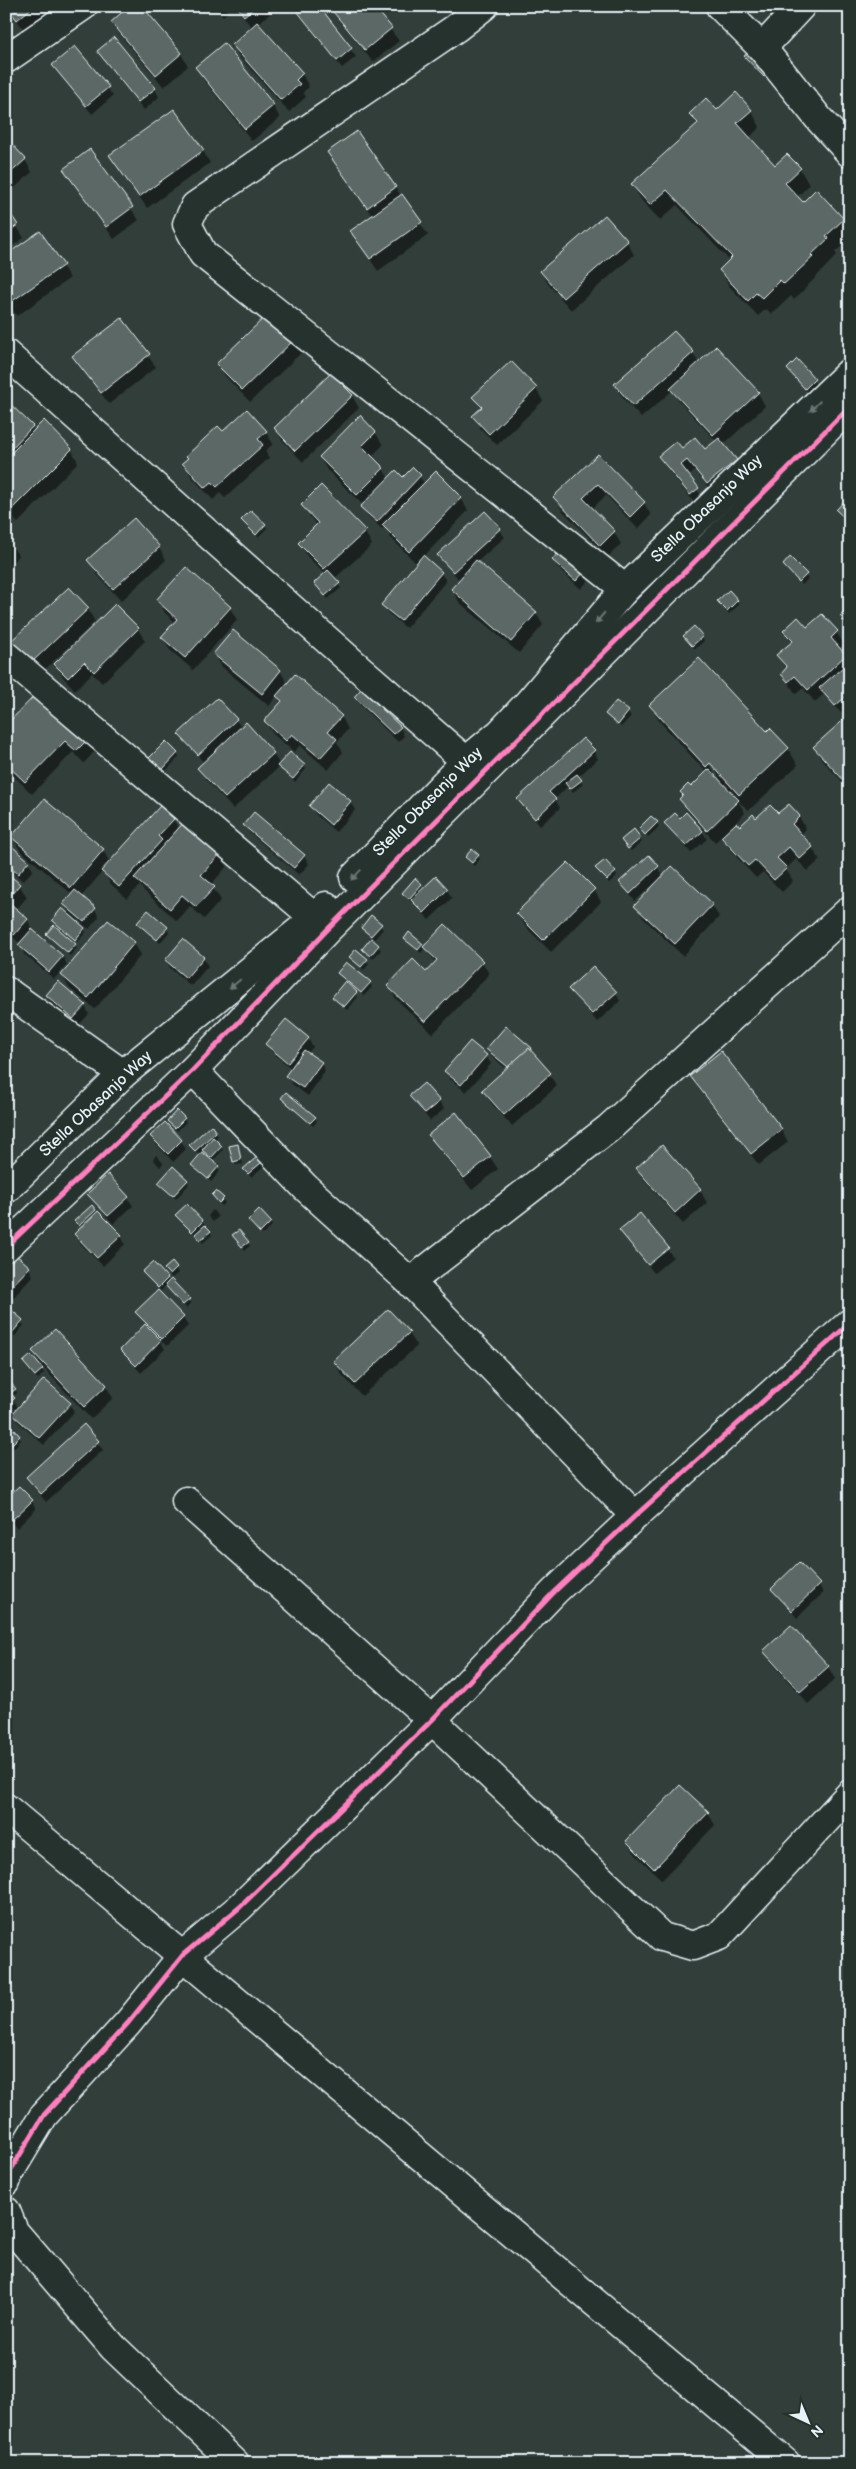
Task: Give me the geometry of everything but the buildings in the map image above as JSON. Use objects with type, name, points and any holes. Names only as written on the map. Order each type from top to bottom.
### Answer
[{"type":"street","points":[[6,59],[83,6]]},
{"type":"street","points":[[484,6],[456,28],[195,206],[187,224],[203,254],[625,589]]},
{"type":"street","points":[[720,6],[762,48],[819,119],[850,153]]},
{"type":"street","points":[[762,48],[800,6]]},
{"type":"street","points":[[6,354],[466,761]]},
{"type":"street","name":"Stella Obasanjo Way","points":[[6,1189],[123,1074],[316,918],[466,761],[500,733],[520,724],[529,702],[625,589],[850,372]]},
{"type":"street","points":[[6,1247],[193,1070],[520,724],[850,406]]},
{"type":"street","points":[[6,656],[316,918]]},
{"type":"street","points":[[410,1282],[609,1128],[850,910]]},
{"type":"street","points":[[6,991],[123,1074]]},
{"type":"street","points":[[193,1070],[305,1188],[410,1282],[635,1516]]},
{"type":"street","points":[[6,2182],[9,2173],[44,2115],[128,2023],[183,1955],[240,1907],[432,1720],[555,1591],[635,1516],[850,1323]]},
{"type":"street","points":[[186,1501],[432,1720],[662,1937],[693,1946],[719,1936],[850,1794]]},
{"type":"street","points":[[6,1808],[786,2463]]},
{"type":"street","points":[[6,2212],[14,2231],[114,2347],[235,2463]]},
{"type":"cycle path","points":[[6,1247],[193,1070],[326,931],[850,406]]},
{"type":"cycle path","points":[[6,2182],[9,2173],[44,2115],[128,2023],[183,1955],[240,1907],[432,1720],[555,1591],[635,1516],[850,1323]]}]
